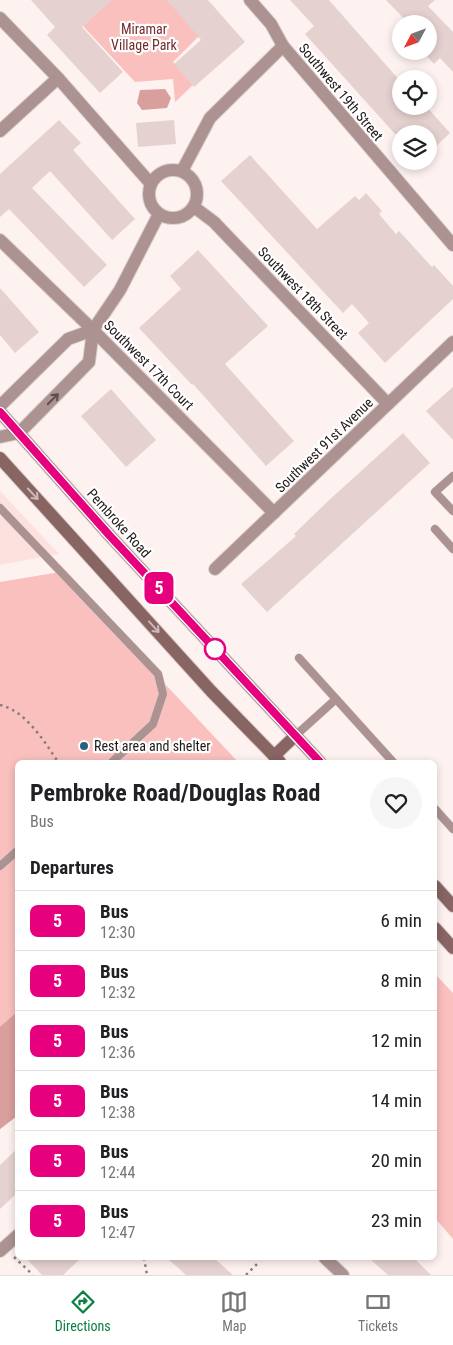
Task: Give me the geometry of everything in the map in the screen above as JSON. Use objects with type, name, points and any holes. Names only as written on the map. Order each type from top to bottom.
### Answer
[{"type":"main road","name":"Pembroke Road","points":[[0,412],[318,760]]},
{"type":"main road","points":[[0,458],[212,691],[277,759],[295,736]]},
{"type":"main road","points":[[437,888],[453,905]]},
{"type":"main road","points":[[437,930],[453,948]]},
{"type":"street","name":"Southwest 19th Street","points":[[250,0],[271,24],[283,46],[453,245]]},
{"type":"street","points":[[0,18],[58,78],[151,184]]},
{"type":"street","points":[[182,171],[210,118],[283,46]]},
{"type":"street","points":[[0,131],[58,78]]},
{"type":"street","points":[[165,171],[182,171],[191,178],[195,187],[197,196],[194,207],[180,216],[172,218],[159,214],[151,202],[149,192],[151,184],[157,176],[165,171]]},
{"type":"street","name":"Southwest 18th Street","points":[[194,207],[214,222],[388,404]]},
{"type":"street","points":[[0,437],[19,433],[89,362],[93,330],[120,290],[159,214]]},
{"type":"street","name":"Southwest 17th Court","points":[[0,240],[93,330],[274,513]]},
{"type":"street","points":[[0,406],[68,339],[93,330]]},
{"type":"street","name":"Southwest 91st Avenue","points":[[215,569],[453,342]]},
{"type":"street","points":[[2,1250],[15,1238]]},
{"type":"street","points":[[327,1260],[343,1275]]},
{"type":"lane","points":[[453,476],[435,492],[453,511]]},
{"type":"lane","points":[[0,508],[158,674],[163,694],[153,724],[114,760]]},
{"type":"lane","points":[[435,529],[453,549]]},
{"type":"lane","points":[[299,658],[391,760]]},
{"type":"lane","points":[[295,736],[336,699]]},
{"type":"lane","points":[[437,811],[453,829]]},
{"type":"lane","points":[[0,866],[15,853]]},
{"type":"path","points":[[0,705],[8,707],[22,716],[56,760]]},
{"type":"path","points":[[2,1250],[33,1275]]},
{"type":"path","points":[[144,1260],[147,1275]]},
{"type":"path","points":[[246,1275],[259,1262]]},
{"type":"shaded area","points":[[165,89],[171,98],[167,108],[142,110],[137,103],[140,90]]},
{"type":"shaded area","points":[[0,491],[59,554],[0,565]]},
{"type":"shaded area","points":[[15,1014],[15,1118],[0,1129],[0,1027]]},
{"type":"green space","name":"Miramar Village Park","points":[[111,0],[167,0],[200,35],[173,62],[194,84],[175,102],[173,79],[135,82],[83,26]]},
{"type":"green space","points":[[60,572],[236,760],[15,760],[15,1118],[0,1129],[0,582]]},
{"type":"green space","points":[[437,976],[453,993],[453,1239],[437,1220]]},
{"type":"building","points":[[31,0],[112,0],[82,27],[123,72],[100,93],[47,35],[55,27]]},
{"type":"building","points":[[167,0],[208,0],[245,42],[194,87],[174,64],[201,40]]},
{"type":"building","points":[[290,0],[329,0],[392,72],[392,115],[434,115],[450,133],[437,145],[437,125],[392,125],[392,131],[305,34],[314,26]]},
{"type":"building","points":[[386,0],[435,0],[428,6],[437,15],[400,15]]},
{"type":"building","points":[[438,16],[453,32],[453,72],[440,58],[438,60]]},
{"type":"building","points":[[59,120],[81,143],[73,150],[135,219],[112,240],[50,171],[32,188],[107,265],[84,287],[9,209],[0,217],[0,174]]},
{"type":"building","points":[[174,120],[176,144],[138,147],[136,123]]},
{"type":"building","points":[[250,155],[317,229],[355,196],[359,200],[366,193],[382,211],[379,214],[396,234],[399,231],[432,267],[434,265],[453,286],[453,299],[385,363],[358,333],[369,323],[352,304],[343,313],[221,181]]},
{"type":"building","points":[[198,250],[268,326],[225,364],[294,441],[266,466],[193,384],[139,328],[181,289],[170,276]]},
{"type":"building","points":[[0,288],[39,332],[15,353],[0,335]]},
{"type":"building","points":[[453,387],[453,440],[426,411]]},
{"type":"building","points":[[111,389],[156,440],[126,467],[81,416]]},
{"type":"building","points":[[403,433],[430,463],[267,612],[241,584],[296,536],[294,534],[327,502]]},
{"type":"building","points":[[15,1151],[15,1195],[0,1209],[0,1165]]},
{"type":"building","points":[[28,1260],[79,1260],[63,1275],[42,1275]]},
{"type":"building","points":[[169,1260],[216,1260],[233,1275],[186,1275]]},
{"type":"building","points":[[371,1260],[416,1260],[431,1275],[388,1275]]},
{"type":"bus line","name":"5","points":[[0,412],[110,536],[318,760]]},
{"type":"place","name":"Rest area and shelter","points":[[84,746]]}]
